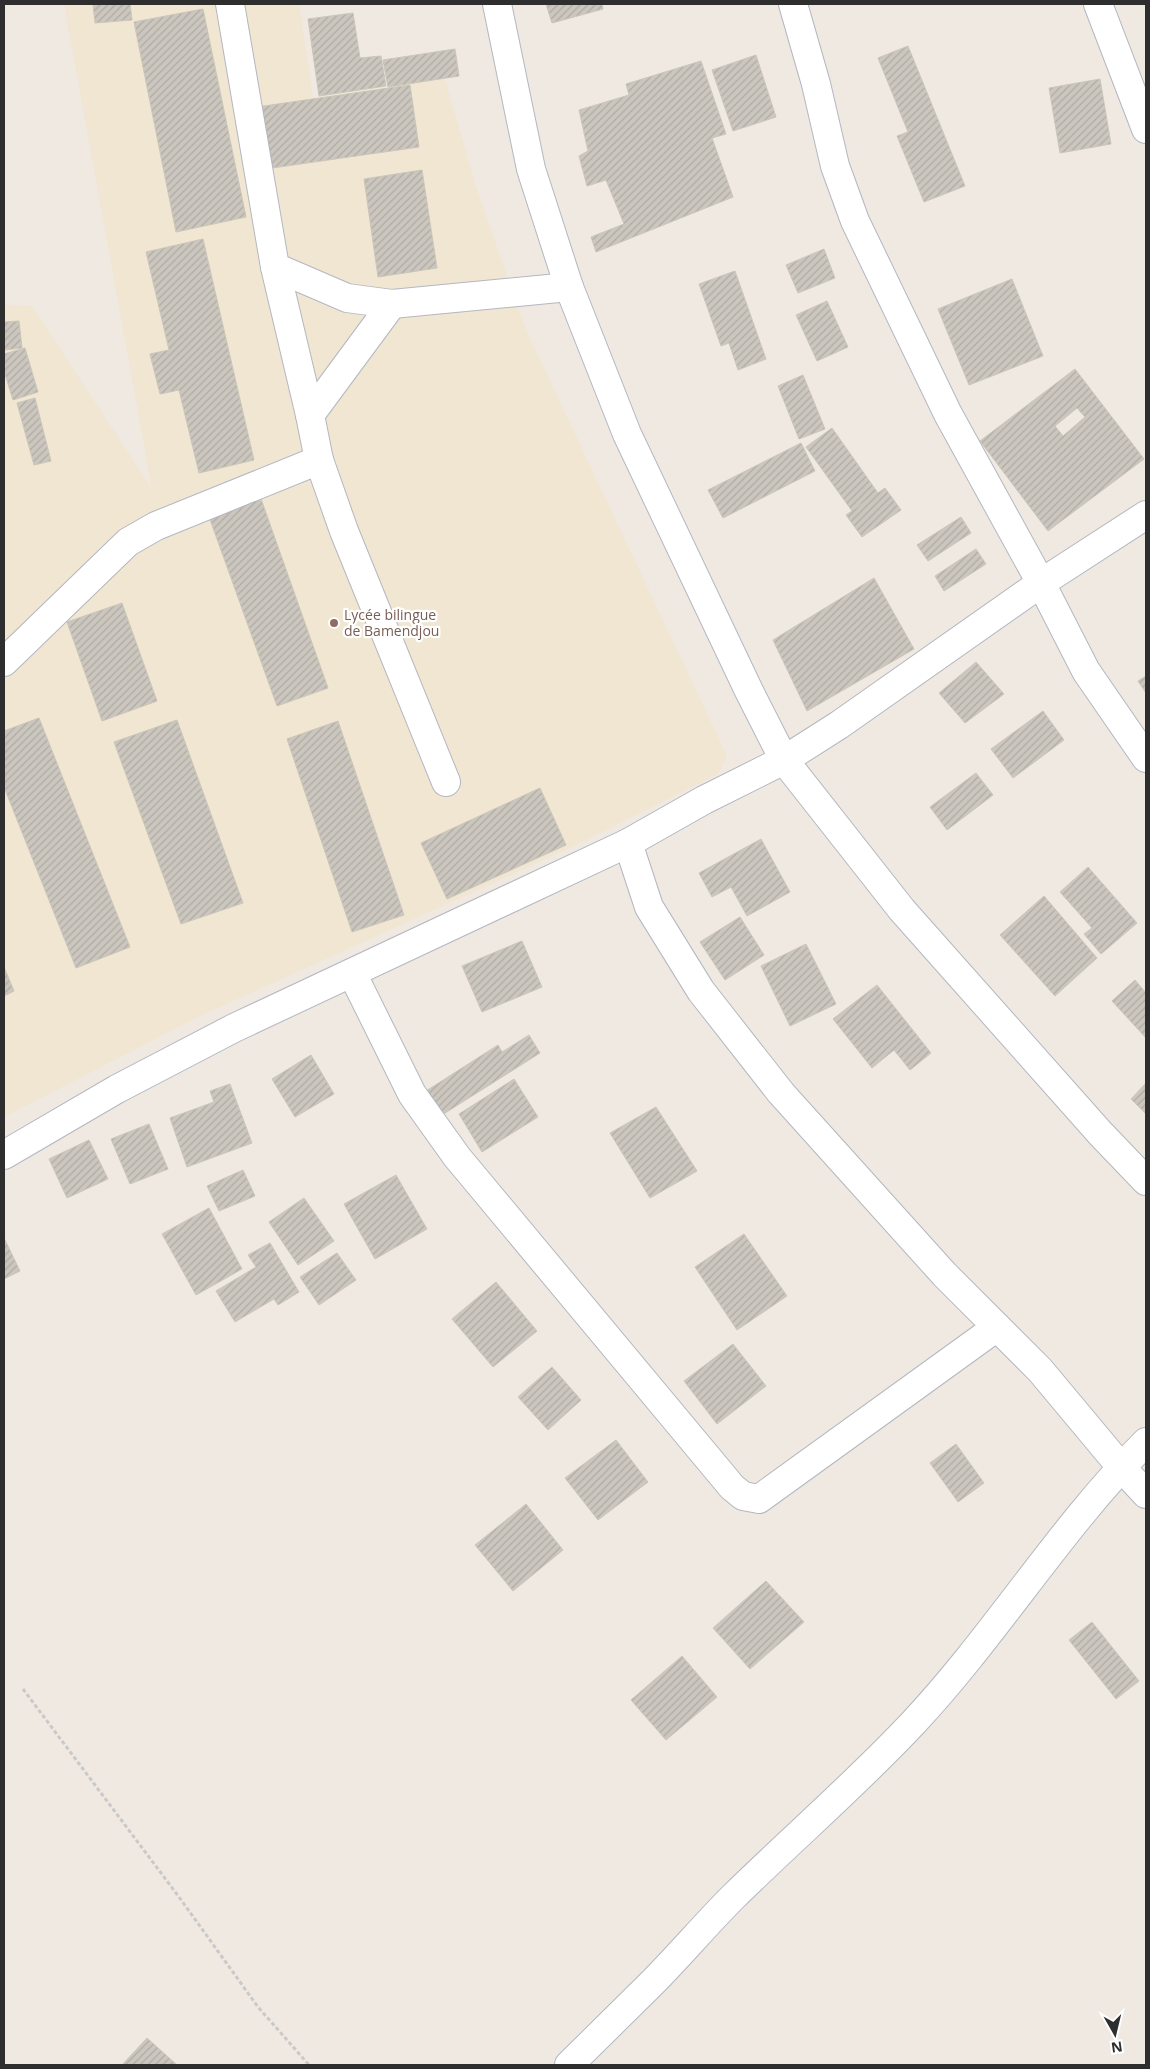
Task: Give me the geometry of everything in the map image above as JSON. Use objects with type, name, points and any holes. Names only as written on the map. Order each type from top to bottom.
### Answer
[{"type":"street","points":[[230,4],[275,268],[319,460],[344,531],[446,782]]},
{"type":"street","points":[[497,4],[531,169],[568,287],[627,434],[749,692],[784,760],[902,910],[1100,1133],[1146,1181]]},
{"type":"street","points":[[793,4],[816,84],[835,166],[855,221],[948,414],[1041,583],[1086,671],[1146,758]]},
{"type":"street","points":[[1098,4],[1146,128]]},
{"type":"street","points":[[275,268],[348,298],[392,304],[568,287]]},
{"type":"street","points":[[310,415],[392,304]]},
{"type":"street","points":[[4,662],[128,542],[156,526],[319,460]]},
{"type":"street","points":[[4,1155],[117,1089],[234,1028],[628,843],[704,800],[784,760],[839,725],[1041,583],[1146,515]]},
{"type":"street","points":[[628,843],[649,907],[701,991],[781,1093],[945,1275],[1040,1370],[1146,1494]]},
{"type":"street","points":[[352,973],[412,1094],[457,1157],[726,1480],[743,1496],[759,1499],[997,1327]]},
{"type":"street","points":[[569,2065],[651,1984],[734,1897],[813,1824],[914,1722],[970,1658],[1047,1555],[1121,1467],[1146,1442]]},
{"type":"path","points":[[23,1689],[180,1897],[258,2007],[309,2065]]},
{"type":"shaded area","name":"Lycée bilingue de Bamendjou","points":[[64,4],[299,4],[313,98],[445,79],[476,187],[526,330],[727,756],[718,774],[566,850],[198,1017],[4,1117],[4,305],[32,306],[152,489]]},
{"type":"building","points":[[93,4],[130,4],[132,20],[95,23]]},
{"type":"building","points":[[546,4],[602,4],[603,9],[552,23]]},
{"type":"building","points":[[203,9],[246,217],[176,232],[134,22]]},
{"type":"building","points":[[353,13],[360,58],[381,56],[386,86],[319,96],[308,19]]},
{"type":"building","points":[[908,46],[965,186],[924,202],[897,136],[908,132],[878,58]]},
{"type":"building","points":[[455,49],[459,76],[388,87],[383,60]]},
{"type":"building","points":[[756,55],[776,117],[733,131],[712,70]]},
{"type":"building","points":[[701,61],[726,134],[712,138],[733,197],[596,252],[591,237],[624,224],[606,180],[587,186],[579,156],[588,151],[579,110],[629,95],[626,84]]},
{"type":"building","points":[[1100,79],[1111,144],[1060,153],[1049,88]]},
{"type":"building","points":[[410,85],[419,147],[265,169],[257,107]]},
{"type":"building","points":[[422,170],[437,268],[378,277],[364,179]]},
{"type":"building","points":[[203,239],[254,460],[199,473],[179,390],[160,394],[150,354],[169,350],[146,252]]},
{"type":"building","points":[[824,249],[835,278],[798,293],[786,265]]},
{"type":"building","points":[[735,271],[766,359],[738,370],[729,343],[721,346],[699,284]]},
{"type":"building","points":[[1012,279],[1043,356],[969,385],[938,309]]},
{"type":"building","points":[[827,301],[848,347],[817,361],[796,315]]},
{"type":"building","points":[[19,321],[22,348],[4,350],[4,322]]},
{"type":"building","points":[[25,348],[38,392],[13,400],[4,371],[4,354]]},
{"type":"building","points":[[1075,369],[1144,459],[1048,531],[980,441]],"holes":[[[1077,408],[1085,417],[1063,436],[1055,426]]]},
{"type":"building","points":[[803,375],[825,429],[799,439],[778,386]]},
{"type":"building","points":[[35,398],[51,461],[34,465],[17,403]]},
{"type":"building","points":[[832,428],[878,493],[852,511],[806,447]]},
{"type":"building","points":[[801,443],[815,471],[723,518],[708,490]]},
{"type":"building","points":[[885,488],[901,510],[862,537],[846,515]]},
{"type":"building","points":[[260,496],[328,688],[277,706],[208,514]]},
{"type":"building","points":[[961,517],[971,533],[928,561],[917,545]]},
{"type":"building","points":[[976,549],[986,564],[944,591],[935,576]]},
{"type":"building","points":[[874,578],[914,649],[807,711],[773,640]]},
{"type":"building","points":[[122,603],[157,701],[102,721],[67,622]]},
{"type":"building","points":[[976,662],[1004,694],[965,723],[939,693]]},
{"type":"building","points":[[1146,676],[1146,693],[1138,681]]},
{"type":"building","points":[[1043,711],[1064,740],[1013,778],[991,749]]},
{"type":"building","points":[[39,718],[130,947],[76,968],[4,787],[4,731]]},
{"type":"building","points":[[177,720],[243,903],[181,924],[114,742]]},
{"type":"building","points":[[338,721],[404,915],[352,932],[287,739]]},
{"type":"building","points":[[976,773],[993,795],[947,830],[930,807]]},
{"type":"building","points":[[540,788],[566,845],[447,899],[421,843]]},
{"type":"building","points":[[761,839],[790,892],[747,916],[731,887],[712,897],[699,873]]},
{"type":"building","points":[[1088,867],[1137,923],[1101,954],[1084,934],[1092,928],[1060,892]]},
{"type":"building","points":[[1044,896],[1097,958],[1055,996],[1000,935]]},
{"type":"building","points":[[740,917],[764,955],[725,980],[700,942]]},
{"type":"building","points":[[522,941],[542,987],[482,1012],[462,966]]},
{"type":"building","points":[[806,944],[836,1004],[790,1026],[761,966]]},
{"type":"building","points":[[4,967],[14,991],[4,996]]},
{"type":"building","points":[[1135,980],[1146,993],[1146,1038],[1112,1001]]},
{"type":"building","points":[[877,985],[931,1053],[910,1070],[894,1050],[872,1068],[833,1019]]},
{"type":"building","points":[[529,1035],[540,1053],[442,1115],[426,1091],[498,1045],[502,1052]]},
{"type":"building","points":[[311,1055],[334,1094],[295,1117],[272,1079]]},
{"type":"building","points":[[514,1079],[538,1117],[482,1152],[459,1114]]},
{"type":"building","points":[[1146,1083],[1146,1114],[1131,1099]]},
{"type":"building","points":[[230,1084],[252,1143],[187,1167],[170,1118],[214,1102],[210,1091]]},
{"type":"building","points":[[656,1107],[697,1171],[650,1198],[610,1133]]},
{"type":"building","points":[[149,1124],[168,1169],[130,1184],[111,1139]]},
{"type":"building","points":[[89,1140],[108,1179],[67,1198],[49,1159]]},
{"type":"building","points":[[243,1170],[255,1196],[219,1211],[207,1186]]},
{"type":"building","points":[[396,1175],[427,1229],[375,1259],[344,1204]]},
{"type":"building","points":[[304,1198],[334,1241],[298,1265],[269,1222]]},
{"type":"building","points":[[209,1208],[242,1269],[196,1295],[162,1234]]},
{"type":"building","points":[[744,1234],[787,1296],[737,1330],[695,1267]]},
{"type":"building","points":[[4,1238],[20,1271],[4,1279]]},
{"type":"building","points":[[270,1243],[299,1292],[278,1305],[274,1299],[235,1322],[216,1291],[256,1267],[248,1255]]},
{"type":"building","points":[[337,1253],[356,1280],[319,1305],[300,1277]]},
{"type":"building","points":[[496,1282],[537,1331],[493,1367],[452,1319]]},
{"type":"building","points":[[733,1344],[766,1386],[717,1424],[684,1381]]},
{"type":"building","points":[[552,1367],[581,1400],[548,1430],[518,1397]]},
{"type":"building","points":[[616,1440],[648,1482],[598,1520],[565,1478]]},
{"type":"building","points":[[956,1444],[984,1483],[958,1502],[930,1463]]},
{"type":"building","points":[[526,1504],[563,1550],[513,1591],[475,1545]]},
{"type":"building","points":[[766,1581],[804,1622],[750,1669],[713,1628]]},
{"type":"building","points":[[1092,1622],[1139,1681],[1116,1699],[1069,1640]]},
{"type":"building","points":[[682,1656],[717,1697],[666,1740],[631,1700]]},
{"type":"building","points":[[147,2038],[177,2065],[122,2065]]},
{"type":"place","name":"Lycée bilingue de Bamendjou","points":[[334,623]]}]
